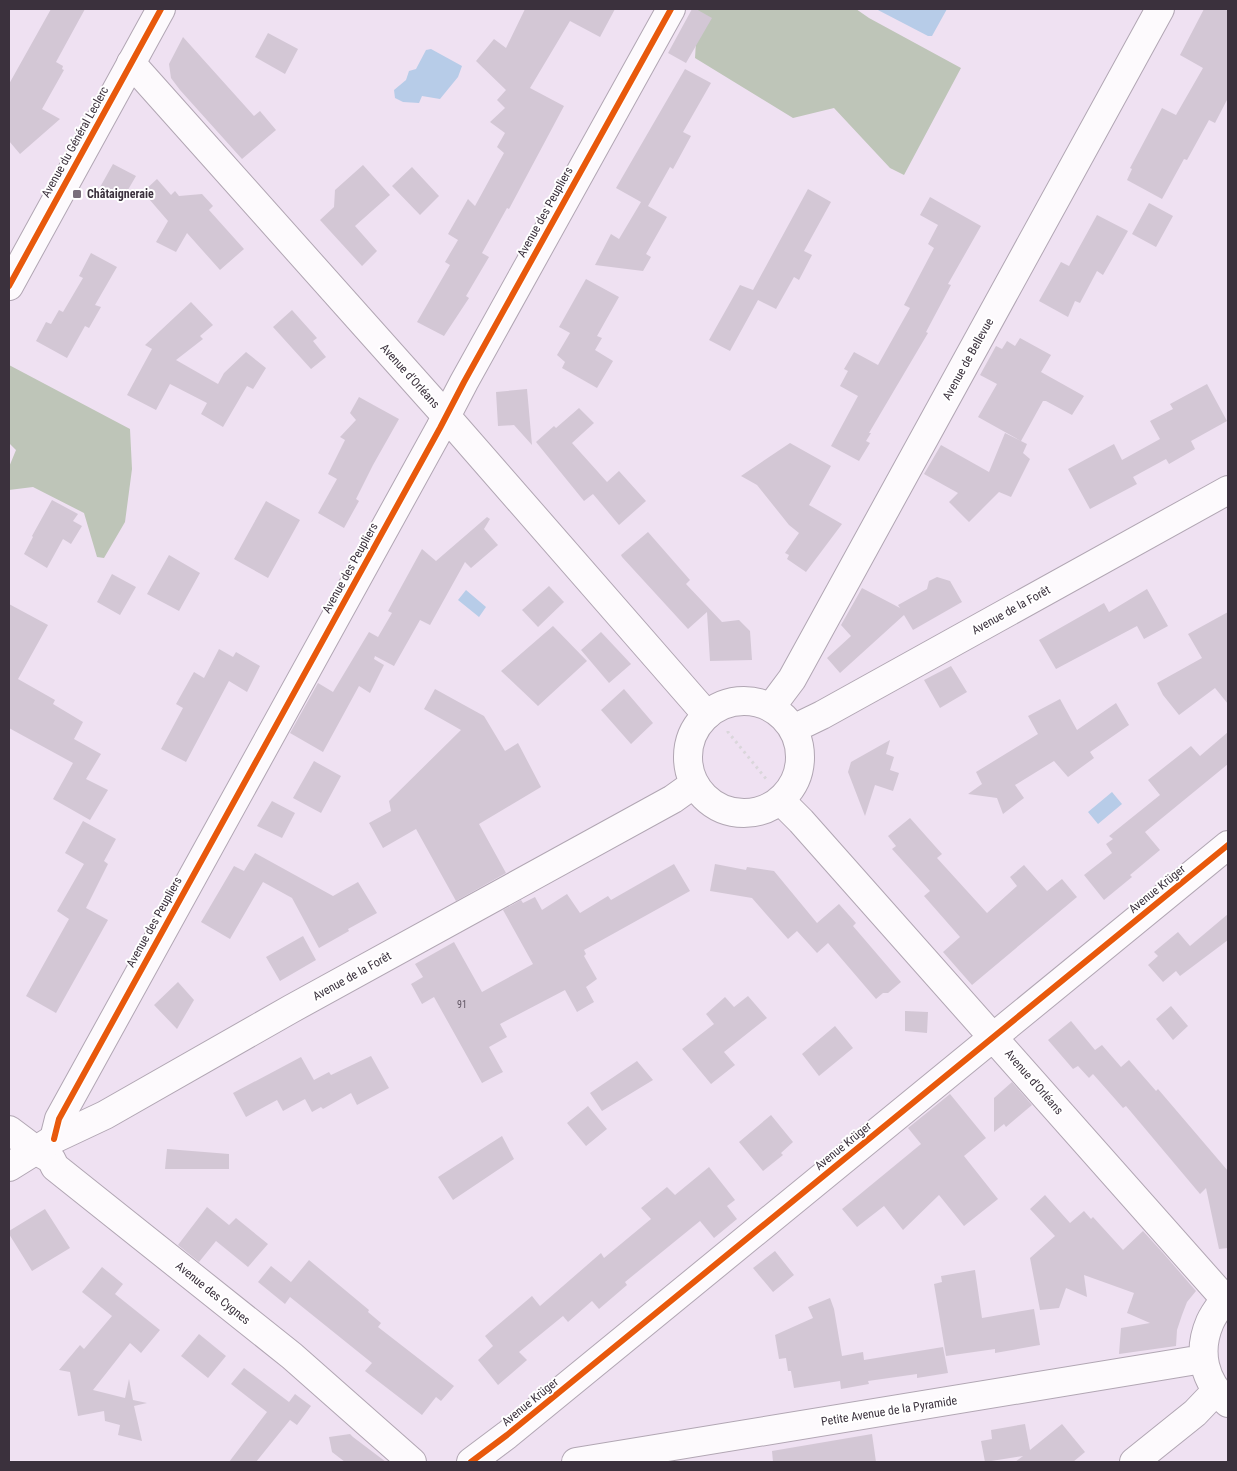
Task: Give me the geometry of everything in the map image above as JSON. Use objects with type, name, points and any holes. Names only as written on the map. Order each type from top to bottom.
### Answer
[{"type":"street","name":"Avenue du Général Leclerc","points":[[9,286],[161,9]]},
{"type":"street","name":"Avenue des Peupliers","points":[[45,1145],[468,373],[671,9]]},
{"type":"street","name":"Avenue de Bellevue","points":[[771,707],[792,679],[1160,9]]},
{"type":"street","name":"Avenue d'Orléans","points":[[130,63],[446,416],[707,714]]},
{"type":"street","name":"Avenue de la Forêt","points":[[793,729],[822,715],[1228,490]]},
{"type":"street","points":[[745,701],[771,707],[784,717],[793,729],[799,744],[800,770],[789,791],[766,809],[750,813],[734,812],[718,807],[704,797],[694,784],[688,766],[689,747],[695,729],[707,714],[731,702],[745,701]]},
{"type":"street","name":"Avenue de la Forêt","points":[[9,1167],[45,1145],[105,1115],[291,1009],[673,799],[694,784]]},
{"type":"street","name":"Avenue d'Orléans","points":[[789,791],[801,821],[1227,1298]]},
{"type":"street","name":"Avenue Krüger","points":[[489,1457],[994,1037],[1228,846]]},
{"type":"street","name":"Avenue des Cygnes","points":[[9,1130],[45,1145],[55,1167],[292,1356],[412,1462]]},
{"type":"street","points":[[1134,1462],[1195,1413],[1222,1397],[1207,1376],[1203,1359],[1204,1338],[1209,1324],[1227,1298]]},
{"type":"street","name":"Petite Avenue de la Pyramide","points":[[576,1462],[1203,1359]]},
{"type":"path","points":[[731,702],[728,732],[770,783],[789,791]]},
{"type":"shaded area","points":[[698,9],[856,9],[961,68],[904,175],[890,168],[834,108],[793,118],[695,58]]},
{"type":"shaded area","points":[[9,365],[130,429],[132,469],[125,522],[104,558],[97,557],[84,513],[33,487],[9,490],[9,467],[16,450],[9,443]]},
{"type":"water","points":[[876,9],[947,9],[932,36],[928,36]]},
{"type":"water","points":[[431,49],[462,66],[458,77],[440,99],[422,96],[419,103],[403,102],[395,98],[394,90],[406,80],[409,71],[416,69],[426,50]]},
{"type":"water","points":[[466,590],[486,607],[479,617],[458,600]]},
{"type":"water","points":[[1112,792],[1122,804],[1098,824],[1088,812]]},
{"type":"building","points":[[51,9],[85,9],[56,62],[63,66],[62,69],[64,70],[42,109],[60,119],[20,154],[9,141],[9,84]]},
{"type":"building","points":[[525,9],[615,9],[600,37],[570,21],[530,88],[564,106],[509,209],[507,208],[482,253],[489,257],[466,296],[469,298],[444,336],[417,322],[450,265],[445,262],[458,240],[448,234],[468,199],[475,206],[504,153],[497,147],[505,133],[490,122],[505,108],[497,100],[506,90],[476,61],[494,39],[506,48]]},
{"type":"building","points":[[692,9],[696,9],[712,18],[686,63],[668,53]]},
{"type":"building","points":[[1204,9],[1228,9],[1228,98],[1215,123],[1209,120],[1187,160],[1184,159],[1162,199],[1127,180],[1132,169],[1130,168],[1162,108],[1176,115],[1203,68],[1180,55]]},
{"type":"building","points":[[268,33],[298,49],[285,74],[255,57]]},
{"type":"building","points":[[183,37],[254,116],[260,111],[276,130],[242,159],[171,78],[169,64]]},
{"type":"building","points":[[685,69],[711,83],[683,132],[691,136],[673,169],[670,167],[648,206],[667,217],[646,254],[651,257],[643,271],[595,265],[611,234],[619,239],[641,202],[616,188]]},
{"type":"building","points":[[113,164],[136,176],[121,202],[99,189]]},
{"type":"building","points":[[363,165],[390,195],[355,226],[377,251],[362,266],[320,220],[334,207],[335,190]]},
{"type":"building","points":[[412,167],[439,196],[420,215],[392,186]]},
{"type":"building","points":[[157,179],[171,195],[175,191],[179,196],[202,194],[213,206],[209,210],[244,249],[220,270],[187,233],[176,252],[156,242],[168,221],[143,192]]},
{"type":"building","points":[[808,189],[831,202],[804,251],[812,255],[799,280],[794,277],[776,309],[758,300],[730,351],[709,340],[740,285],[753,290]]},
{"type":"building","points":[[930,197],[981,226],[948,284],[951,285],[926,332],[928,333],[869,433],[871,433],[866,441],[870,443],[859,461],[831,446],[858,396],[840,386],[848,371],[844,369],[854,352],[878,365],[910,308],[904,305],[934,248],[928,244],[938,225],[920,215]]},
{"type":"building","points":[[1149,203],[1173,216],[1156,247],[1132,234]]},
{"type":"building","points":[[1097,215],[1128,231],[1103,275],[1097,271],[1080,303],[1075,301],[1068,317],[1039,301],[1061,262],[1069,266]]},
{"type":"building","points":[[91,253],[117,267],[95,305],[101,307],[89,328],[85,326],[67,358],[36,341],[46,322],[51,324],[59,310],[63,312],[83,278],[79,276]]},
{"type":"building","points":[[586,279],[619,297],[597,336],[602,338],[595,350],[613,361],[597,388],[562,368],[565,362],[557,355],[570,333],[559,327]]},
{"type":"building","points":[[191,302],[213,325],[200,336],[203,339],[176,360],[218,384],[224,373],[246,352],[266,368],[253,389],[247,386],[223,427],[201,414],[207,403],[170,384],[156,410],[127,395],[152,349],[145,345]]},
{"type":"building","points":[[292,310],[317,338],[313,341],[326,357],[311,369],[273,327]]},
{"type":"building","points":[[1020,338],[1051,355],[1041,372],[1084,396],[1072,415],[1043,401],[1021,441],[978,417],[997,384],[980,375],[996,346],[1002,349],[1007,341],[1015,346]]},
{"type":"building","points":[[1207,384],[1227,421],[1191,441],[1195,449],[1169,464],[1166,459],[1133,477],[1137,484],[1090,509],[1068,469],[1114,444],[1122,460],[1160,439],[1150,421],[1173,409],[1170,404]]},
{"type":"building","points":[[527,389],[532,445],[514,425],[498,426],[496,392]]},
{"type":"building","points":[[359,397],[399,419],[373,465],[356,499],[359,501],[344,528],[318,513],[337,479],[328,474],[345,440],[340,437],[356,420],[350,413]]},
{"type":"building","points":[[579,408],[594,423],[572,443],[607,482],[619,471],[646,501],[619,525],[593,494],[584,501],[536,442]]},
{"type":"building","points":[[1005,433],[1027,444],[1023,453],[1030,459],[1011,497],[999,492],[969,522],[949,502],[958,493],[924,474],[941,445],[989,472]]},
{"type":"building","points":[[790,443],[831,466],[809,505],[842,524],[806,572],[787,559],[789,555],[785,553],[799,533],[789,525],[757,485],[741,476]]},
{"type":"building","points":[[52,500],[78,514],[73,521],[82,526],[71,544],[63,539],[47,568],[24,554]]},
{"type":"building","points":[[266,501],[300,520],[268,578],[234,559]]},
{"type":"building","points":[[487,517],[490,519],[484,529],[498,545],[471,568],[465,562],[430,625],[420,620],[394,666],[375,656],[374,659],[384,665],[370,693],[359,686],[323,752],[290,733],[318,683],[333,692],[369,632],[378,637],[392,613],[388,611],[422,549],[436,561]]},
{"type":"building","points":[[648,532],[690,580],[686,584],[722,622],[739,620],[750,631],[752,660],[710,661],[707,612],[688,629],[622,557],[621,555]]},
{"type":"building","points":[[169,555],[200,573],[179,611],[147,594]]},
{"type":"building","points":[[112,574],[136,587],[120,615],[97,602]]},
{"type":"building","points":[[937,577],[950,581],[962,602],[913,630],[904,615],[840,673],[827,658],[851,636],[841,625],[862,588],[900,608],[898,605],[927,589],[929,581]]},
{"type":"building","points":[[549,586],[564,602],[538,627],[522,610]]},
{"type":"building","points":[[1147,589],[1168,626],[1144,639],[1137,626],[1056,669],[1039,640],[1104,603],[1109,612]]},
{"type":"building","points":[[9,604],[48,625],[18,679],[55,700],[53,704],[83,722],[74,739],[101,754],[86,779],[108,790],[90,820],[53,799],[73,763],[9,728]]},
{"type":"building","points":[[1228,612],[1228,704],[1215,688],[1179,715],[1163,695],[1157,683],[1202,658],[1188,634]]},
{"type":"building","points":[[553,626],[587,661],[538,706],[501,671]]},
{"type":"building","points":[[601,632],[631,664],[609,683],[581,650]]},
{"type":"building","points":[[219,649],[233,657],[236,652],[260,666],[247,692],[229,681],[186,762],[161,749],[183,708],[176,704],[194,672],[204,678]]},
{"type":"building","points":[[951,666],[967,692],[940,708],[924,680]]},
{"type":"building","points":[[435,689],[484,716],[505,751],[518,743],[541,787],[479,824],[506,873],[456,901],[416,829],[383,848],[369,823],[391,811],[389,801],[461,730],[424,709]]},
{"type":"building","points":[[624,689],[653,723],[631,744],[601,710]]},
{"type":"building","points":[[1060,699],[1077,730],[1116,703],[1129,725],[1090,752],[1094,758],[1068,777],[1054,761],[1015,785],[1024,798],[1003,814],[997,798],[968,794],[982,784],[976,772],[1038,734],[1028,716]]},
{"type":"building","points":[[1228,732],[1228,764],[1145,832],[1160,850],[1104,900],[1084,875],[1112,853],[1106,844],[1113,839],[1109,836],[1160,795],[1148,780],[1191,746],[1200,756]]},
{"type":"building","points":[[890,740],[886,754],[894,757],[890,770],[899,773],[893,791],[875,785],[865,816],[848,772],[851,762]]},
{"type":"building","points":[[314,761],[341,776],[321,813],[293,798]]},
{"type":"building","points":[[272,801],[295,813],[282,838],[257,826]]},
{"type":"building","points":[[910,818],[942,854],[937,858],[987,913],[1017,886],[1010,877],[1024,865],[1047,891],[1062,879],[1077,897],[972,985],[943,952],[960,937],[924,896],[930,891],[892,849],[896,846],[888,836]]},
{"type":"building","points":[[83,821],[116,839],[104,861],[108,864],[86,908],[108,920],[56,1013],[26,996],[69,919],[57,911],[84,864],[65,853]]},
{"type":"building","points":[[255,853],[333,896],[358,882],[377,913],[319,948],[292,898],[263,882],[230,939],[201,922],[234,866],[244,871]]},
{"type":"building","points":[[674,864],[690,891],[584,950],[586,954],[584,956],[597,979],[586,987],[594,1002],[577,1012],[565,990],[500,1024],[507,1037],[489,1047],[503,1072],[482,1083],[434,997],[422,1004],[411,984],[423,977],[415,964],[454,942],[482,992],[533,964],[503,910],[521,900],[523,903],[535,897],[542,910],[567,894],[580,913],[608,896],[611,900]]},
{"type":"building","points":[[715,864],[746,870],[747,867],[774,871],[817,923],[839,904],[856,923],[853,926],[901,982],[888,993],[883,993],[876,999],[828,943],[817,953],[797,931],[788,939],[752,898],[710,891]]},
{"type":"building","points":[[1228,914],[1228,940],[1180,976],[1176,971],[1163,982],[1148,965],[1158,956],[1154,952],[1178,932],[1190,946]]},
{"type":"building","points":[[303,936],[316,960],[280,981],[266,957]]},
{"type":"building","points":[[178,982],[194,1000],[177,1029],[154,1005]]},
{"type":"building","points":[[748,996],[767,1018],[724,1052],[735,1065],[711,1084],[682,1049],[714,1024],[706,1014],[725,997],[734,1007]]},
{"type":"building","points":[[1171,1006],[1188,1026],[1173,1040],[1156,1019]]},
{"type":"building","points":[[905,1011],[928,1012],[927,1033],[905,1031]]},
{"type":"building","points":[[1071,1021],[1095,1050],[1102,1045],[1121,1067],[1129,1060],[1156,1091],[1158,1089],[1228,1171],[1228,1248],[1219,1249],[1206,1188],[1200,1194],[1126,1106],[1123,1108],[1093,1074],[1089,1078],[1078,1066],[1073,1069],[1048,1040]]},
{"type":"building","points":[[835,1026],[853,1048],[819,1076],[802,1054]]},
{"type":"building","points":[[371,1056],[389,1088],[357,1105],[351,1093],[323,1109],[321,1107],[312,1112],[305,1099],[283,1111],[277,1100],[246,1117],[233,1093],[301,1057],[314,1080],[329,1072],[331,1075]]},
{"type":"building","points":[[637,1061],[653,1080],[602,1111],[590,1093]]},
{"type":"building","points":[[1012,1082],[1032,1105],[1006,1127],[1004,1124],[994,1132],[994,1098]]},
{"type":"building","points":[[950,1094],[986,1138],[964,1156],[998,1199],[964,1226],[939,1195],[903,1230],[884,1206],[857,1227],[842,1209],[921,1144],[908,1128]]},
{"type":"building","points":[[588,1106],[607,1129],[586,1146],[567,1123]]},
{"type":"building","points":[[771,1115],[793,1142],[781,1153],[783,1155],[763,1171],[739,1142]]},
{"type":"building","points":[[502,1136],[514,1159],[453,1200],[438,1177]]},
{"type":"building","points":[[167,1149],[229,1154],[229,1169],[165,1169]]},
{"type":"building","points":[[709,1167],[735,1200],[727,1206],[737,1219],[714,1238],[700,1221],[625,1282],[627,1285],[599,1309],[592,1301],[568,1322],[563,1316],[519,1352],[527,1360],[498,1385],[478,1360],[493,1346],[485,1336],[532,1296],[540,1306],[601,1253],[604,1258],[651,1219],[641,1208],[667,1187],[675,1195]]},
{"type":"building","points":[[1045,1195],[1070,1223],[1084,1211],[1091,1219],[1093,1217],[1123,1250],[1143,1231],[1164,1254],[1196,1291],[1187,1302],[1182,1315],[1177,1330],[1176,1346],[1119,1354],[1121,1328],[1150,1323],[1127,1313],[1134,1293],[1084,1275],[1087,1297],[1066,1288],[1059,1308],[1040,1310],[1030,1258],[1055,1236],[1030,1209]]},
{"type":"building","points":[[207,1207],[229,1225],[236,1218],[268,1244],[248,1267],[216,1241],[199,1262],[178,1245]]},
{"type":"building","points":[[45,1209],[70,1248],[32,1271],[9,1231]]},
{"type":"building","points":[[775,1251],[794,1275],[773,1292],[753,1268]]},
{"type":"building","points":[[309,1260],[369,1310],[368,1312],[381,1323],[378,1327],[454,1386],[441,1401],[436,1397],[422,1415],[365,1371],[372,1363],[290,1297],[285,1304],[258,1282],[271,1266],[291,1282]]},
{"type":"building","points":[[102,1267],[123,1284],[115,1294],[160,1330],[141,1353],[130,1343],[93,1390],[125,1398],[129,1379],[133,1400],[147,1403],[134,1406],[142,1441],[118,1435],[120,1425],[105,1421],[104,1411],[78,1416],[70,1372],[59,1370],[80,1345],[84,1349],[112,1316],[82,1292]]},
{"type":"building","points":[[975,1270],[982,1318],[1034,1309],[1040,1345],[995,1353],[995,1349],[946,1356],[934,1284],[942,1282],[941,1276]]},
{"type":"building","points":[[830,1298],[834,1309],[842,1356],[863,1352],[864,1360],[943,1347],[948,1373],[917,1378],[917,1374],[868,1381],[869,1384],[841,1389],[840,1381],[794,1388],[786,1358],[779,1359],[775,1335],[813,1318],[808,1307]]},
{"type":"building","points":[[199,1334],[226,1356],[208,1378],[181,1356]]},
{"type":"building","points":[[244,1368],[289,1402],[295,1394],[311,1406],[297,1425],[290,1420],[256,1462],[229,1462],[267,1412],[231,1384]]},
{"type":"building","points":[[1025,1424],[1030,1450],[1062,1424],[1085,1452],[1073,1462],[1015,1462],[1023,1456],[985,1462],[981,1441],[992,1439],[991,1430]]},
{"type":"building","points":[[350,1434],[386,1462],[345,1462],[332,1452],[329,1437]]},
{"type":"building","points":[[872,1434],[876,1462],[773,1462],[772,1451]]},
{"type":"cycle path","points":[[9,286],[161,9]]},
{"type":"cycle path","points":[[54,1139],[59,1119],[671,9]]},
{"type":"cycle path","points":[[471,1462],[507,1435],[1228,845]]},
{"type":"place","name":"Châtaigneraie","points":[[77,194]]}]
